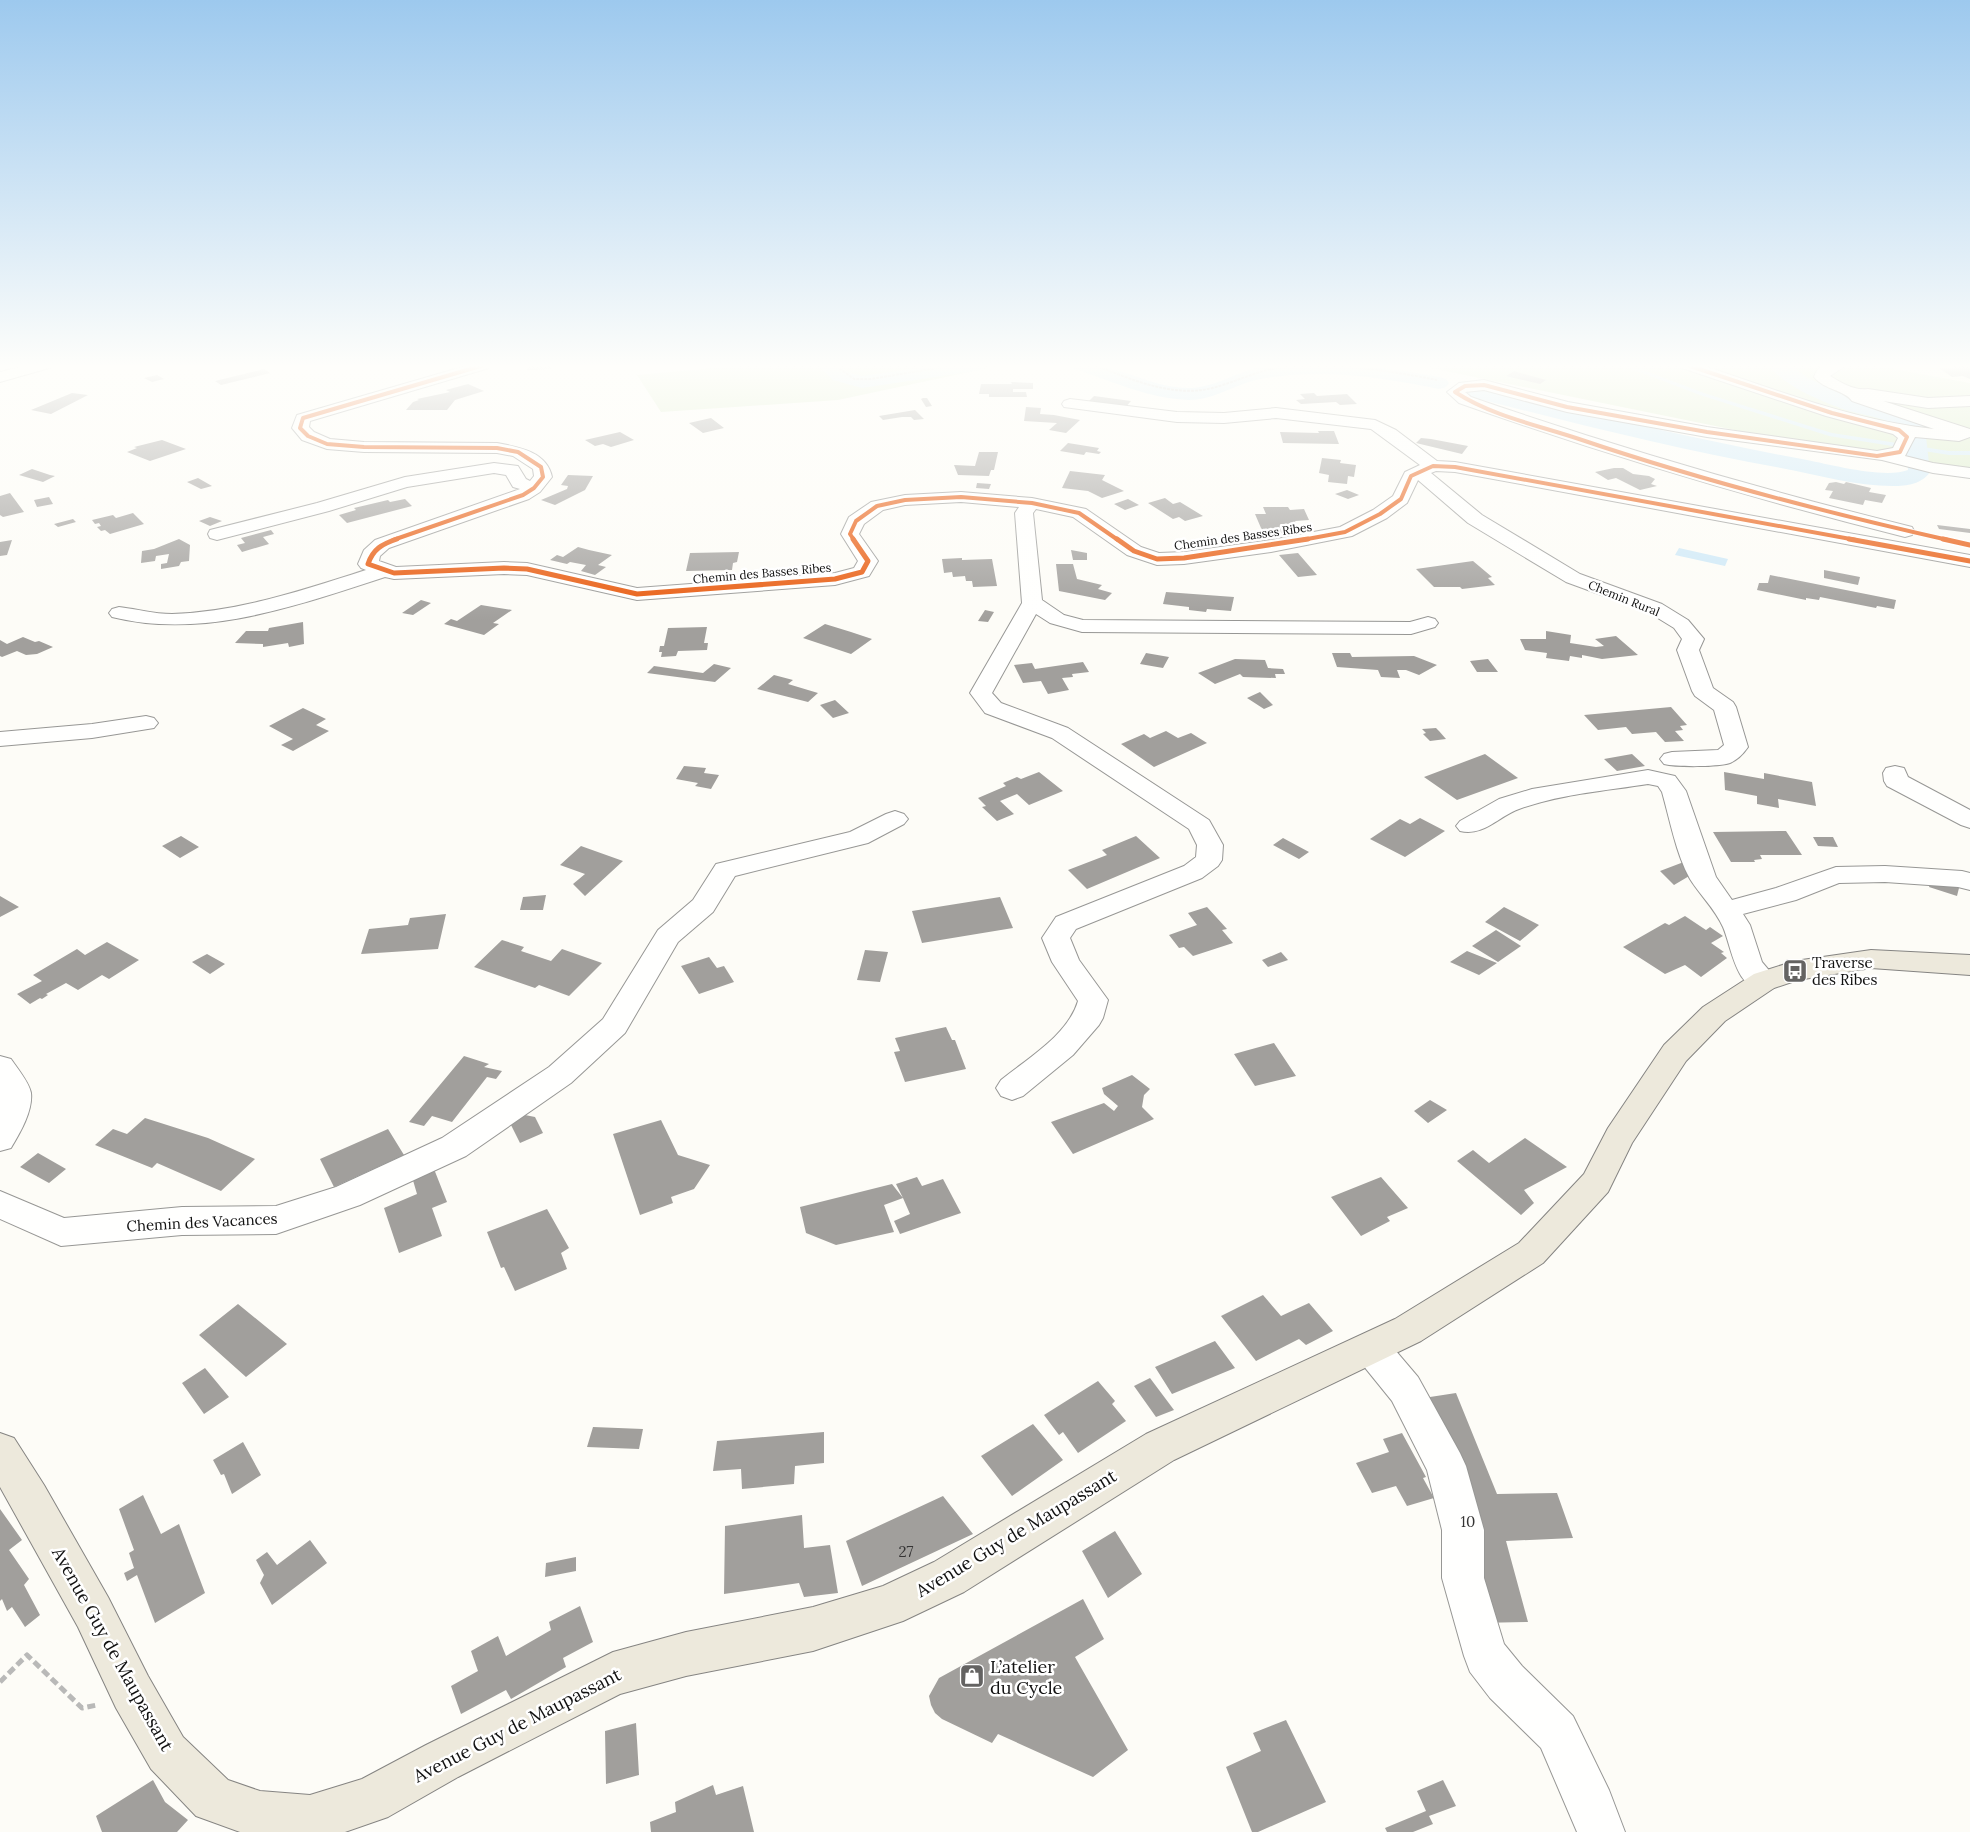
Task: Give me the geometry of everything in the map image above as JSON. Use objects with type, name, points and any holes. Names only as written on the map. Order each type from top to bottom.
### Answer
[{"type":"main road","name":"Avenue Guy de Maupassant","points":[[0,1451],[30,1499],[88,1603],[137,1699],[168,1753],[213,1799],[260,1816],[310,1819],[371,1800],[442,1761],[613,1674],[686,1654],[813,1629],[888,1606],[949,1577],[1160,1447],[1408,1330],[1531,1252],[1583,1199],[1596,1183],[1619,1137],[1675,1053],[1714,1014],[1764,982],[1795,971],[1871,959],[1970,965]]},
{"type":"street","points":[[386,570],[368,564],[371,554],[382,544],[523,495],[534,488],[543,477],[541,467],[518,452],[510,450]]},
{"type":"street","points":[[1411,450],[1426,469],[1455,466],[1970,561]]},
{"type":"street","points":[[1615,450],[1695,476],[1804,506],[1970,545]]},
{"type":"street","points":[[1907,450],[1933,468],[1970,473]]},
{"type":"street","points":[[217,534],[323,507],[405,482],[494,468],[512,470],[519,483],[534,488]]},
{"type":"street","name":"Chemin des Basses Ribes","points":[[386,570],[394,573],[504,568],[527,569],[637,594],[835,579],[862,572],[866,567],[868,561],[850,534],[856,520],[877,506],[905,500],[960,497],[1032,503],[1079,513],[1134,551],[1157,559],[1184,558],[1271,546],[1344,532],[1380,514],[1401,498],[1411,476],[1426,469]]},
{"type":"street","name":"Chemin Rural","points":[[1426,469],[1474,519],[1572,578],[1655,608],[1681,624],[1692,639],[1688,650],[1703,691],[1725,707],[1736,747],[1724,756],[1669,770]]},
{"type":"street","points":[[1012,1088],[1062,1047],[1088,1018],[1092,1000],[1066,962],[1056,938],[1066,923],[1193,872],[1208,860],[1210,845],[1200,825],[1060,733],[994,708],[981,693],[1032,603],[1024,513],[1032,503]]},
{"type":"street","points":[[119,613],[170,620],[212,616],[326,590],[386,570]]},
{"type":"street","points":[[1032,603],[1057,619],[1082,626],[1411,628],[1428,623]]},
{"type":"street","points":[[0,739],[92,731],[146,723]]},
{"type":"street","points":[[1469,826],[1508,804],[1541,794],[1648,777],[1669,770],[1692,849],[1703,878],[1736,925],[1748,966],[1764,982]]},
{"type":"street","points":[[1895,773],[1896,781],[1970,820]]},
{"type":"street","name":"Chemin des Vacances","points":[[0,1204],[61,1232],[182,1221],[276,1220],[348,1196],[454,1147],[560,1075],[614,1026],[668,936],[703,906],[725,870],[859,838],[895,819]]},
{"type":"street","points":[[1726,910],[1786,894],[1836,875],[1885,874],[1962,879],[1970,882]]},
{"type":"street","points":[[0,1067],[15,1092],[13,1110],[0,1139]]},
{"type":"street","points":[[1371,1348],[1405,1389],[1446,1466],[1463,1530],[1463,1578],[1486,1656],[1506,1682],[1557,1732],[1592,1807],[1601,1832]]},
{"type":"path","points":[[0,1682],[28,1655],[82,1708],[137,1699]]},
{"type":"green space","points":[[1835,450],[1970,450],[1970,478]]},
{"type":"water","points":[[1679,548],[1728,559],[1725,566],[1675,555]]},
{"type":"building","points":[[131,450],[182,450],[150,461],[127,452]]},
{"type":"building","points":[[1447,450],[1465,450],[1462,454]]},
{"type":"building","points":[[1060,451],[1101,452],[1099,454],[1086,452],[1084,455]]},
{"type":"building","points":[[979,452],[998,452],[994,470],[991,470],[989,476],[958,475],[954,465],[975,466]]},
{"type":"building","points":[[1322,458],[1341,460],[1340,463],[1356,465],[1354,477],[1348,476],[1347,484],[1328,482],[1329,475],[1319,473]]},
{"type":"building","points":[[1623,468],[1633,474],[1649,476],[1655,479],[1651,484],[1657,486],[1640,490],[1616,478],[1608,480],[1595,472]]},
{"type":"building","points":[[32,469],[55,476],[43,482],[19,475]]},
{"type":"building","points":[[1070,471],[1105,475],[1102,480],[1124,491],[1102,498],[1088,491],[1062,488]]},
{"type":"building","points":[[568,475],[593,476],[585,490],[555,505],[541,500],[567,489],[568,486],[561,485]]},
{"type":"building","points":[[198,478],[212,486],[201,489],[187,482]]},
{"type":"building","points":[[1846,482],[1871,488],[1869,492],[1886,495],[1882,503],[1865,500],[1863,505],[1829,498],[1833,491],[1825,490],[1829,483],[1844,484]]},
{"type":"building","points":[[977,483],[991,484],[989,489],[976,488]]},
{"type":"building","points":[[1347,490],[1359,495],[1348,499],[1335,494]]},
{"type":"building","points":[[10,493],[24,512],[3,517],[0,515],[0,496]]},
{"type":"building","points":[[49,497],[53,504],[37,507],[34,500]]},
{"type":"building","points":[[1165,498],[1173,504],[1180,502],[1203,516],[1185,521],[1179,517],[1173,519],[1148,503]]},
{"type":"building","points":[[405,499],[412,506],[347,523],[339,515],[356,510],[354,508],[388,500],[390,502]]},
{"type":"building","points":[[1128,499],[1139,505],[1125,510],[1114,504]]},
{"type":"building","points":[[1263,507],[1288,507],[1290,510],[1304,509],[1309,520],[1295,521],[1296,523],[1294,524],[1280,524],[1288,535],[1269,537],[1261,528],[1255,514],[1266,514]]},
{"type":"building","points":[[133,513],[144,524],[110,534],[105,530],[101,531],[97,527],[101,526],[99,523],[95,524],[92,520],[113,515],[116,518]]},
{"type":"building","points":[[210,517],[222,521],[210,526],[199,521]]},
{"type":"building","points":[[73,519],[76,522],[58,527],[54,524]]},
{"type":"building","points":[[1937,525],[1970,529],[1970,533],[1939,529]]},
{"type":"building","points":[[271,530],[274,534],[263,537],[269,544],[242,552],[237,545],[245,543],[241,538]]},
{"type":"building","points":[[179,539],[190,545],[189,561],[181,562],[179,566],[161,569],[161,564],[167,563],[169,554],[156,556],[155,561],[141,563],[142,551],[154,549]]},
{"type":"building","points":[[12,540],[7,555],[0,556],[0,542]]},
{"type":"building","points":[[578,547],[612,555],[598,565],[606,567],[595,575],[581,571],[586,565],[570,562],[567,564],[550,560],[557,555],[563,557]]},
{"type":"building","points":[[1071,550],[1087,553],[1087,560],[1073,560]]},
{"type":"building","points":[[739,552],[737,562],[733,563],[732,570],[686,571],[690,553]]},
{"type":"building","points":[[1298,553],[1317,575],[1298,577],[1279,555]]},
{"type":"building","points":[[962,558],[962,560],[992,559],[997,586],[973,587],[972,581],[966,581],[965,576],[953,577],[952,572],[944,573],[942,559]]},
{"type":"building","points":[[1473,561],[1492,577],[1488,578],[1495,585],[1462,589],[1460,587],[1434,587],[1416,569]]},
{"type":"building","points":[[1056,564],[1073,564],[1077,579],[1102,585],[1098,589],[1112,593],[1105,600],[1059,591]]},
{"type":"building","points":[[1824,570],[1860,577],[1858,585],[1824,578]]},
{"type":"building","points":[[1770,575],[1896,600],[1894,609],[1877,606],[1876,608],[1820,597],[1819,600],[1806,598],[1806,600],[1757,590],[1759,583],[1768,583]]},
{"type":"building","points":[[1166,592],[1234,597],[1231,611],[1207,609],[1206,612],[1189,610],[1189,607],[1163,604]]},
{"type":"building","points":[[421,600],[431,603],[413,615],[402,613]]},
{"type":"building","points":[[481,605],[512,610],[493,623],[499,624],[484,635],[444,624],[451,619],[457,621]]},
{"type":"building","points":[[985,610],[994,612],[988,622],[978,621]]},
{"type":"building","points":[[303,622],[304,644],[289,647],[288,643],[263,647],[263,644],[235,643],[246,631],[268,631],[269,628]]},
{"type":"building","points":[[825,624],[872,639],[851,654],[803,638]]},
{"type":"building","points":[[707,627],[704,643],[708,643],[707,650],[678,651],[676,656],[661,657],[662,652],[659,652],[660,646],[664,646],[668,628]]},
{"type":"building","points":[[1546,631],[1571,635],[1570,643],[1596,647],[1604,646],[1595,639],[1616,636],[1638,655],[1602,659],[1582,655],[1582,658],[1570,656],[1569,661],[1546,658],[1547,653],[1525,650],[1520,639],[1546,639]]},
{"type":"building","points":[[23,637],[53,647],[37,654],[26,655],[17,651],[2,657],[0,656],[0,640],[7,644]]},
{"type":"building","points":[[1146,653],[1169,657],[1163,668],[1140,664]]},
{"type":"building","points":[[1332,653],[1350,653],[1352,657],[1414,656],[1437,665],[1419,675],[1406,670],[1397,670],[1400,678],[1381,677],[1378,670],[1337,667]]},
{"type":"building","points":[[1235,659],[1265,660],[1268,668],[1283,669],[1285,674],[1275,674],[1276,678],[1243,677],[1240,674],[1215,684],[1198,673]]},
{"type":"building","points":[[1488,659],[1498,672],[1477,672],[1470,661]]},
{"type":"building","points":[[1083,662],[1089,672],[1072,674],[1073,677],[1062,678],[1069,690],[1048,694],[1041,681],[1023,683],[1014,665],[1032,663],[1035,669]]},
{"type":"building","points":[[714,664],[731,668],[715,682],[647,673],[654,666],[703,673]]},
{"type":"building","points":[[774,675],[793,680],[788,684],[818,693],[808,702],[757,689]]},
{"type":"building","points":[[1260,692],[1273,705],[1264,709],[1247,698]]},
{"type":"building","points":[[835,700],[849,713],[833,718],[820,705]]},
{"type":"building","points":[[1671,707],[1687,725],[1680,726],[1683,730],[1675,731],[1684,741],[1665,742],[1656,732],[1632,734],[1626,727],[1598,730],[1584,715]]},
{"type":"building","points":[[303,708],[326,719],[316,725],[329,731],[293,751],[281,745],[293,739],[269,726]]},
{"type":"building","points":[[1436,728],[1446,739],[1430,741],[1423,734],[1426,733],[1422,729]]},
{"type":"building","points":[[1166,731],[1178,738],[1191,733],[1207,743],[1154,767],[1121,744],[1144,734],[1150,738]]},
{"type":"building","points":[[1485,754],[1518,778],[1457,800],[1424,777]]},
{"type":"building","points":[[1632,754],[1645,766],[1617,771],[1604,759]]},
{"type":"building","points":[[684,766],[706,768],[704,773],[719,775],[711,789],[695,786],[698,783],[676,779]]},
{"type":"building","points":[[1039,772],[1063,791],[1029,805],[1017,794],[1000,801],[1014,814],[997,821],[982,807],[986,806],[978,798],[1006,786],[1003,783],[1017,777],[1021,779]]},
{"type":"building","points":[[1724,772],[1764,779],[1764,773],[1812,782],[1816,806],[1778,799],[1779,808],[1757,804],[1757,796],[1725,790]]},
{"type":"building","points":[[1420,818],[1445,831],[1405,857],[1370,839],[1400,819],[1410,824]]},
{"type":"building","points":[[1786,831],[1802,855],[1760,855],[1762,859],[1754,860],[1755,862],[1731,862],[1713,832]]},
{"type":"building","points":[[181,836],[199,847],[180,858],[162,846]]},
{"type":"building","points":[[1136,836],[1160,858],[1087,889],[1068,870],[1107,855],[1102,850]]},
{"type":"building","points":[[1813,837],[1833,837],[1838,847],[1818,846]]},
{"type":"building","points":[[1283,838],[1309,852],[1299,859],[1273,845]]},
{"type":"building","points":[[581,846],[623,861],[585,896],[573,884],[585,874],[560,865]]},
{"type":"building","points":[[1689,860],[1696,872],[1674,885],[1660,871]]},
{"type":"building","points":[[1931,880],[1959,888],[1957,896],[1929,887]]},
{"type":"building","points":[[546,895],[543,910],[520,910],[523,897]]},
{"type":"building","points":[[0,896],[19,907],[0,917]]},
{"type":"building","points":[[1000,897],[1013,928],[922,943],[912,911]]},
{"type":"building","points":[[1207,907],[1227,929],[1222,930],[1233,943],[1193,956],[1184,947],[1179,948],[1169,935],[1197,925],[1188,913]]},
{"type":"building","points":[[1504,907],[1539,925],[1520,941],[1485,922]]},
{"type":"building","points":[[446,914],[438,949],[361,954],[369,929],[408,925],[410,918]]},
{"type":"building","points":[[1685,916],[1706,930],[1710,927],[1723,936],[1711,943],[1724,952],[1721,953],[1727,958],[1701,977],[1685,965],[1665,974],[1623,947],[1665,923],[1669,925]]},
{"type":"building","points":[[1496,930],[1521,946],[1498,962],[1472,946]]},
{"type":"building","points":[[502,940],[524,947],[521,951],[551,961],[562,949],[602,963],[569,996],[539,985],[535,988],[474,967]]},
{"type":"building","points":[[107,942],[139,960],[109,979],[102,975],[78,990],[66,983],[46,994],[48,995],[42,999],[40,998],[30,1004],[17,994],[42,981],[33,975],[77,949],[85,955]]},
{"type":"building","points":[[865,950],[888,952],[880,982],[857,980]]},
{"type":"building","points":[[1467,951],[1497,963],[1479,975],[1450,962]]},
{"type":"building","points":[[1281,952],[1288,960],[1268,967],[1262,960]]},
{"type":"building","points":[[207,954],[225,964],[210,974],[192,962]]},
{"type":"building","points":[[709,957],[717,968],[724,966],[734,982],[699,994],[681,966]]},
{"type":"building","points":[[946,1027],[952,1040],[955,1040],[966,1069],[905,1082],[894,1052],[900,1051],[895,1038]]},
{"type":"building","points":[[1274,1043],[1296,1076],[1255,1086],[1234,1054]]},
{"type":"building","points":[[464,1056],[489,1064],[484,1067],[502,1071],[496,1079],[487,1077],[452,1122],[432,1116],[424,1126],[409,1122]]},
{"type":"building","points":[[1132,1075],[1150,1089],[1144,1095],[1142,1107],[1154,1119],[1073,1154],[1051,1122],[1104,1103],[1114,1111],[1118,1106],[1104,1094],[1102,1088]]},
{"type":"building","points":[[1430,1100],[1447,1110],[1428,1123],[1414,1111]]},
{"type":"building","points":[[520,1114],[535,1117],[543,1133],[520,1143],[510,1123]]},
{"type":"building","points":[[145,1118],[208,1138],[255,1159],[221,1191],[157,1163],[152,1168],[95,1145],[113,1129],[127,1134]]},
{"type":"building","points":[[661,1120],[678,1155],[710,1165],[694,1189],[671,1197],[673,1203],[640,1215],[613,1134]]},
{"type":"building","points":[[388,1129],[404,1155],[334,1187],[320,1159]]},
{"type":"building","points":[[1525,1138],[1567,1167],[1524,1190],[1534,1203],[1521,1215],[1457,1161],[1473,1150],[1489,1163]]},
{"type":"building","points":[[38,1153],[66,1169],[49,1183],[20,1167]]},
{"type":"building","points":[[434,1169],[447,1202],[432,1208],[442,1236],[399,1253],[384,1208],[417,1194],[412,1177]]},
{"type":"building","points":[[917,1177],[922,1186],[943,1179],[961,1213],[900,1234],[894,1221],[910,1214],[896,1184]]},
{"type":"building","points":[[1381,1177],[1408,1208],[1387,1217],[1390,1221],[1361,1236],[1331,1197]]},
{"type":"building","points":[[892,1184],[903,1198],[884,1205],[894,1232],[836,1245],[806,1233],[800,1207]]},
{"type":"building","points":[[547,1209],[569,1248],[561,1253],[567,1269],[515,1291],[504,1267],[501,1268],[487,1232]]},
{"type":"building","points":[[1263,1295],[1281,1316],[1309,1303],[1333,1331],[1306,1345],[1299,1339],[1256,1361],[1221,1316]]},
{"type":"building","points":[[238,1304],[287,1344],[246,1377],[199,1335]]},
{"type":"building","points":[[1215,1341],[1235,1368],[1172,1394],[1155,1367]]},
{"type":"building","points":[[205,1368],[229,1397],[204,1414],[182,1383]]},
{"type":"building","points":[[1150,1378],[1174,1410],[1156,1417],[1134,1386]]},
{"type":"building","points":[[1098,1381],[1115,1401],[1112,1404],[1126,1421],[1078,1453],[1063,1432],[1059,1435],[1044,1415]]},
{"type":"building","points":[[1456,1393],[1497,1494],[1557,1493],[1573,1538],[1506,1541],[1528,1622],[1477,1623],[1417,1399]]},
{"type":"building","points":[[1033,1424],[1063,1460],[1012,1496],[981,1456]]},
{"type":"building","points":[[593,1427],[643,1429],[639,1449],[587,1447]]},
{"type":"building","points":[[824,1432],[824,1463],[795,1466],[794,1484],[742,1489],[741,1469],[713,1471],[717,1441]]},
{"type":"building","points":[[1402,1433],[1426,1477],[1423,1478],[1434,1498],[1407,1506],[1396,1486],[1372,1493],[1356,1463],[1389,1452],[1383,1439]]},
{"type":"building","points":[[243,1442],[261,1475],[232,1494],[224,1474],[221,1475],[213,1460]]},
{"type":"building","points":[[143,1495],[161,1534],[179,1524],[205,1593],[155,1623],[137,1575],[127,1581],[124,1573],[134,1568],[129,1553],[134,1550],[119,1509]]},
{"type":"building","points":[[943,1496],[973,1534],[862,1586],[846,1541]]},
{"type":"building","points":[[0,1509],[22,1540],[9,1550],[29,1579],[24,1585],[40,1615],[25,1627],[12,1607],[7,1611],[2,1599],[0,1601]]},
{"type":"building","points":[[802,1515],[804,1548],[830,1545],[838,1593],[804,1597],[799,1583],[724,1594],[725,1526]]},
{"type":"building","points":[[1115,1531],[1142,1574],[1108,1598],[1082,1551]]},
{"type":"building","points":[[310,1540],[327,1563],[272,1605],[260,1583],[264,1575],[256,1560],[267,1552],[277,1565]]},
{"type":"building","points":[[576,1557],[576,1571],[545,1577],[546,1563]]},
{"type":"building","points":[[1083,1599],[1104,1639],[1075,1657],[1128,1750],[1093,1777],[998,1734],[992,1743],[942,1719],[935,1713],[929,1696],[939,1678]]},
{"type":"building","points":[[580,1606],[593,1642],[563,1658],[566,1667],[511,1699],[506,1690],[461,1714],[451,1686],[478,1671],[471,1651],[498,1636],[506,1656],[551,1630],[549,1622]]},
{"type":"building","points":[[1286,1720],[1326,1802],[1258,1832],[1252,1832],[1226,1767],[1261,1751],[1253,1733]]},
{"type":"building","points":[[636,1723],[639,1775],[606,1784],[605,1731]]},
{"type":"building","points":[[153,1780],[165,1802],[188,1820],[177,1832],[102,1832],[96,1816]]},
{"type":"building","points":[[1443,1780],[1456,1806],[1429,1816],[1433,1824],[1413,1832],[1387,1832],[1385,1828],[1426,1811],[1417,1791]]},
{"type":"building","points":[[713,1785],[716,1795],[743,1786],[754,1832],[651,1832],[650,1822],[676,1812],[675,1802]]},
{"type":"waterway","points":[[1725,450],[1882,479],[1912,477],[1919,472],[1917,450]]},
{"type":"waterway","points":[[1933,450],[1970,453]]},
{"type":"cycle path","points":[[510,450],[518,452],[541,467],[543,477],[534,488],[523,495],[382,544],[371,554],[368,564],[394,573],[504,568],[527,569],[637,594],[835,579],[862,572],[868,561],[850,534],[856,521],[877,506],[905,500],[961,497],[1032,503],[1079,513],[1134,551],[1157,559],[1184,558],[1271,546],[1345,532],[1380,514],[1401,499],[1411,476],[1433,466],[1455,467],[1970,561]]},
{"type":"cycle path","points":[[1612,450],[1712,481],[1815,509],[1970,545]]},
{"type":"cycle path","points":[[1838,450],[1877,456],[1901,450]]},
{"type":"place","name":"Traverse des Ribes","points":[[1795,971]]},
{"type":"place","name":"L’atelier du Cycle","points":[[972,1676]]}]
